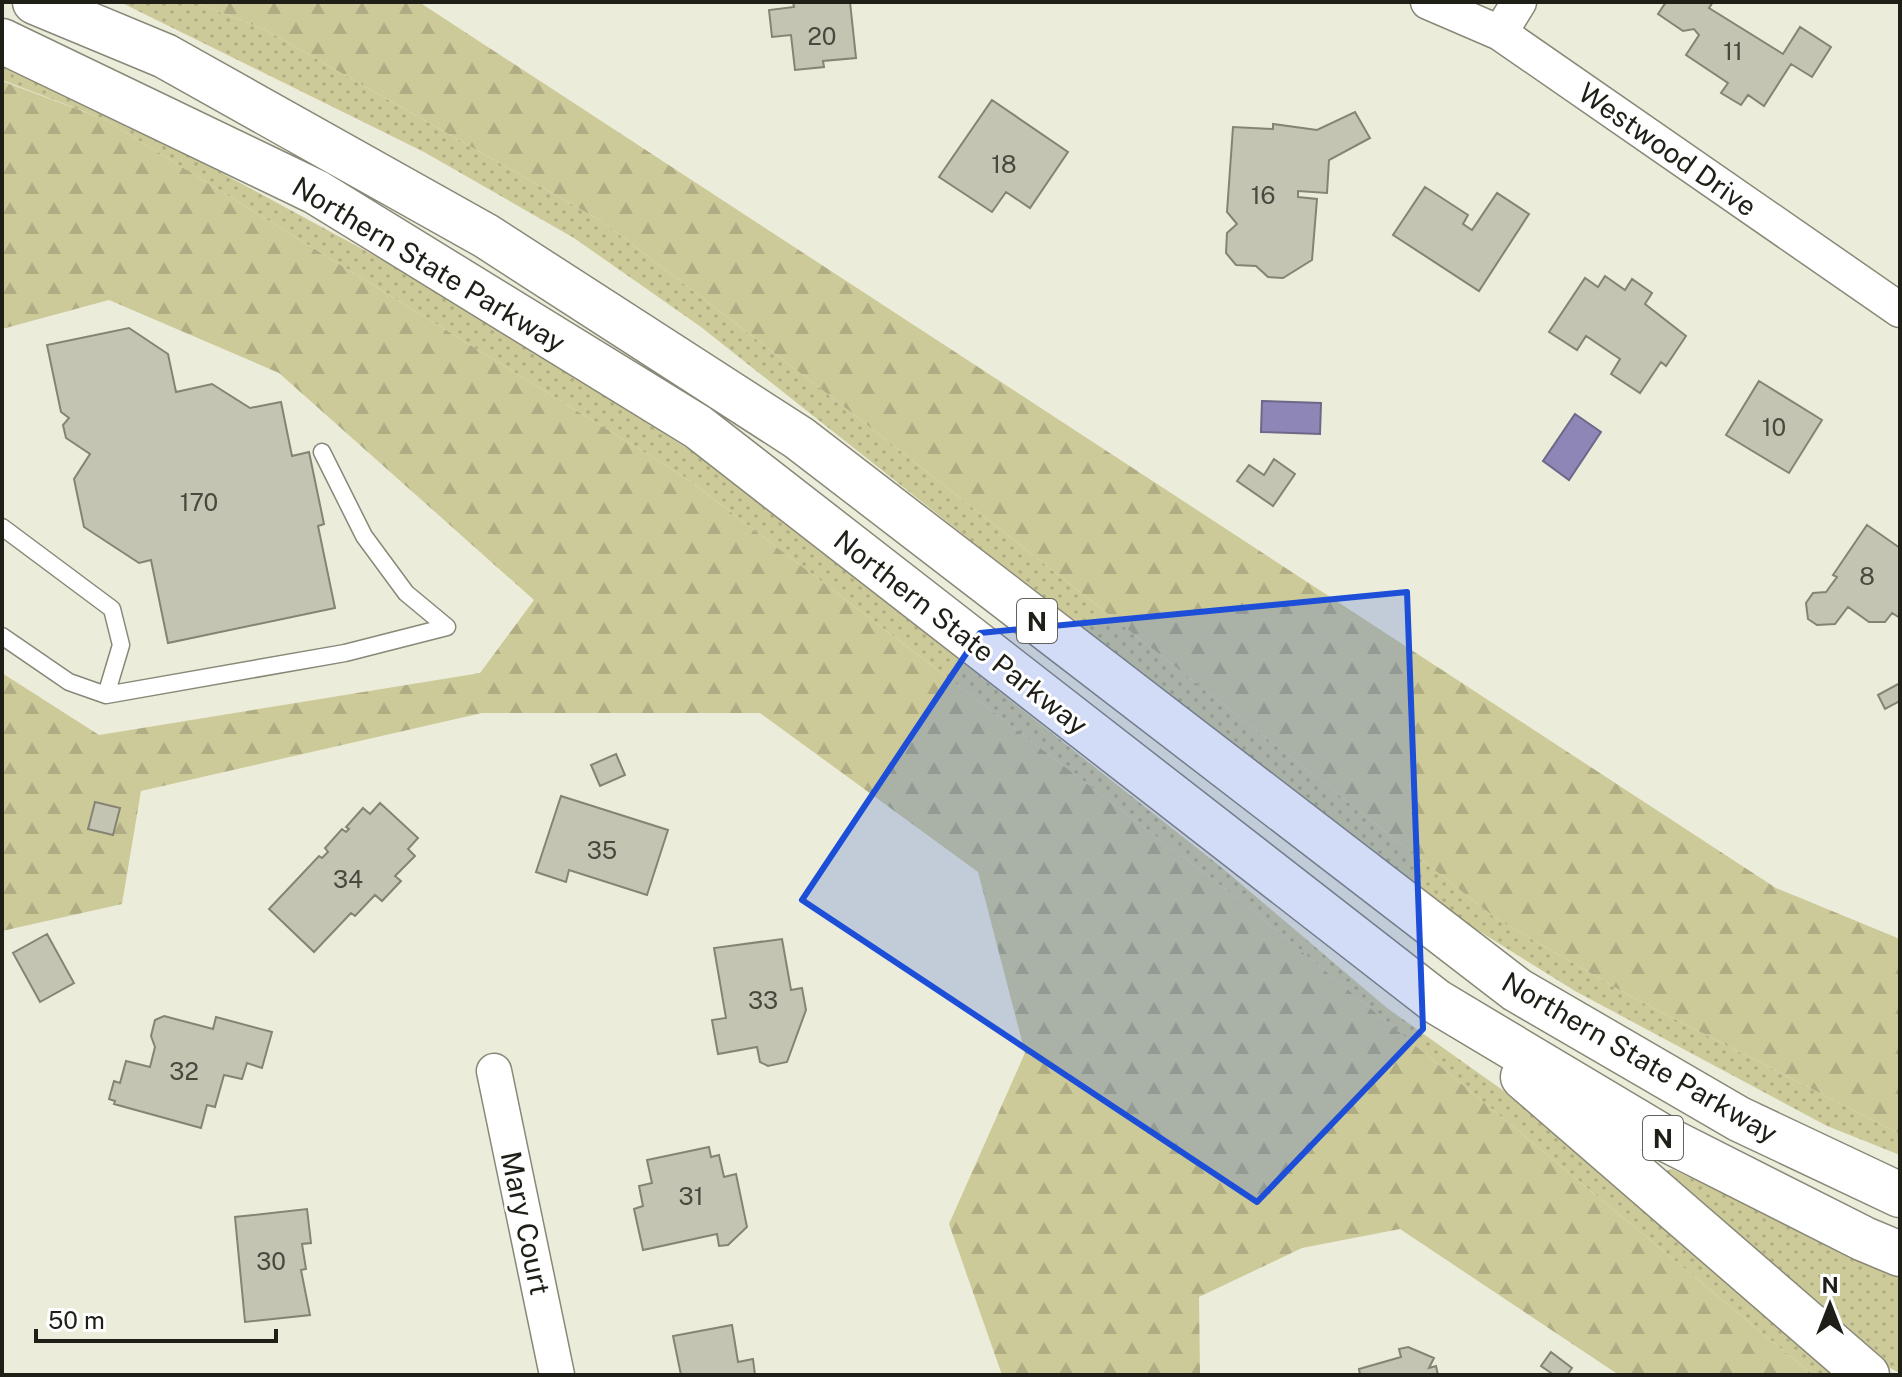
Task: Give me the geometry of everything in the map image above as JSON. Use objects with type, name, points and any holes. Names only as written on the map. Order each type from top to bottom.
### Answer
[{"type":"highway","name":"Northern State Parkway","points":[[35,2],[165,56],[499,244],[799,438],[1517,990],[1739,1119],[1900,1195]]},
{"type":"highway","name":"Northern State Parkway","points":[[2,41],[316,192],[698,427],[1437,1002],[1666,1139],[1864,1239],[1900,1254]]},
{"type":"highway","points":[[1437,1002],[1867,1375]]},
{"type":"street","name":"Westwood Drive","points":[[1428,2],[1500,33],[1900,310]]},
{"type":"street","points":[[1500,33],[1519,2]]},
{"type":"street","name":"Mary Court","points":[[494,1071],[557,1375]]},
{"type":"lane","points":[[2,636],[69,682],[106,695],[345,653],[447,627],[406,593],[364,536],[322,452]]},
{"type":"lane","points":[[2,527],[112,609],[121,645],[106,695]]},
{"type":"highlighted area","points":[[1407,592],[1423,1029],[1257,1202],[802,900],[980,633]]},
{"type":"green space","points":[[120,2],[194,2],[264,29],[603,222],[834,399],[1497,919],[1630,996],[1900,1134],[1900,1155],[1827,1126],[1575,991],[1407,886],[701,327],[574,238],[424,152]]},
{"type":"green space","points":[[194,2],[419,2],[1776,888],[1900,939],[1900,1134],[1630,996],[1497,919],[834,399],[603,222],[264,29]]},
{"type":"green space","points":[[2,67],[104,109],[425,283],[709,462],[1221,867],[1387,1008],[1525,1106],[1844,1375],[1813,1375],[1241,901],[686,478],[104,119],[2,80]]},
{"type":"green space","points":[[2,81],[104,119],[686,478],[1241,901],[1813,1375],[1619,1375],[1400,1229],[1302,1248],[1199,1297],[1200,1375],[1002,1375],[949,1224],[1025,1053],[978,872],[760,713],[482,713],[141,791],[122,904],[2,931],[2,673],[99,735],[480,673],[534,600],[279,373],[109,300],[2,329]]},
{"type":"green space","points":[[1672,1169],[1900,1276],[1900,1373],[1860,1353],[1661,1172]]},
{"type":"shaded area","points":[[1262,401],[1321,403],[1320,434],[1261,432]]},
{"type":"shaded area","points":[[1575,414],[1601,432],[1569,480],[1543,461]]},
{"type":"building","points":[[793,2],[850,2],[856,58],[823,61],[824,67],[795,70],[791,35],[772,37],[769,10],[794,7]]},
{"type":"building","points":[[1666,2],[1713,2],[1709,8],[1783,54],[1800,27],[1831,47],[1812,77],[1791,64],[1764,106],[1748,95],[1741,105],[1721,93],[1728,83],[1686,55],[1699,35],[1694,29],[1683,31],[1658,14]]},
{"type":"building","points":[[992,100],[1068,152],[1030,208],[1006,192],[992,212],[939,177]]},
{"type":"building","points":[[1355,112],[1370,138],[1329,160],[1327,193],[1298,191],[1298,197],[1317,199],[1312,260],[1283,278],[1268,277],[1256,266],[1236,265],[1226,253],[1227,233],[1237,224],[1227,212],[1233,127],[1273,129],[1273,124],[1317,130]]},
{"type":"building","points":[[1425,187],[1468,215],[1463,224],[1472,230],[1497,193],[1529,214],[1479,291],[1393,235]]},
{"type":"building","points":[[1605,276],[1625,290],[1632,279],[1652,293],[1645,304],[1686,336],[1666,366],[1661,362],[1640,393],[1611,374],[1620,359],[1586,336],[1577,350],[1549,332],[1585,278],[1598,287]]},
{"type":"building","points":[[129,328],[168,354],[176,392],[212,384],[250,408],[281,402],[292,456],[309,452],[324,524],[318,526],[335,608],[168,643],[151,560],[139,563],[84,527],[74,479],[90,454],[66,438],[63,425],[69,418],[61,412],[47,345]]},
{"type":"building","points":[[1759,381],[1822,420],[1789,473],[1726,435]]},
{"type":"building","points":[[1274,459],[1295,474],[1273,506],[1237,481],[1249,465],[1264,475]]},
{"type":"building","points":[[1867,525],[1900,548],[1900,618],[1892,613],[1885,622],[1869,622],[1848,607],[1835,624],[1817,625],[1808,619],[1806,603],[1813,593],[1826,592],[1837,577],[1833,575]]},
{"type":"building","points":[[1900,683],[1900,701],[1885,709],[1878,695]]},
{"type":"building","points":[[616,754],[625,775],[600,786],[591,765]]},
{"type":"building","points":[[561,796],[668,830],[647,895],[569,870],[566,882],[536,872]]},
{"type":"building","points":[[95,802],[120,808],[113,835],[88,829]]},
{"type":"building","points":[[380,803],[418,838],[408,849],[415,856],[395,876],[401,881],[382,901],[375,895],[355,916],[351,913],[314,952],[269,909],[319,856],[322,858],[328,852],[325,848],[342,829],[346,832],[349,829],[346,827],[363,808],[370,814]]},
{"type":"building","points":[[47,934],[74,983],[40,1002],[13,953]]},
{"type":"building","points":[[782,939],[791,990],[802,988],[806,1010],[787,1062],[768,1066],[760,1062],[757,1047],[718,1054],[712,1020],[726,1018],[714,948]]},
{"type":"building","points":[[164,1016],[213,1029],[216,1017],[272,1032],[262,1068],[247,1063],[242,1079],[224,1075],[215,1107],[207,1105],[201,1128],[114,1104],[115,1101],[109,1099],[114,1081],[120,1083],[126,1061],[150,1067],[155,1047],[151,1036],[155,1020]]},
{"type":"building","points":[[709,1147],[711,1157],[719,1155],[724,1177],[736,1174],[747,1227],[728,1245],[719,1246],[717,1234],[643,1250],[634,1209],[643,1206],[639,1186],[652,1183],[647,1160]]},
{"type":"building","points":[[307,1209],[311,1243],[302,1244],[306,1269],[301,1270],[310,1315],[245,1322],[235,1217]]},
{"type":"building","points":[[732,1325],[738,1362],[753,1359],[755,1375],[681,1375],[673,1336]]},
{"type":"building","points":[[1408,1347],[1434,1358],[1429,1368],[1436,1366],[1438,1375],[1360,1375],[1359,1369],[1401,1357],[1399,1349]]},
{"type":"building","points":[[1551,1352],[1572,1368],[1567,1375],[1554,1375],[1541,1366]]}]
